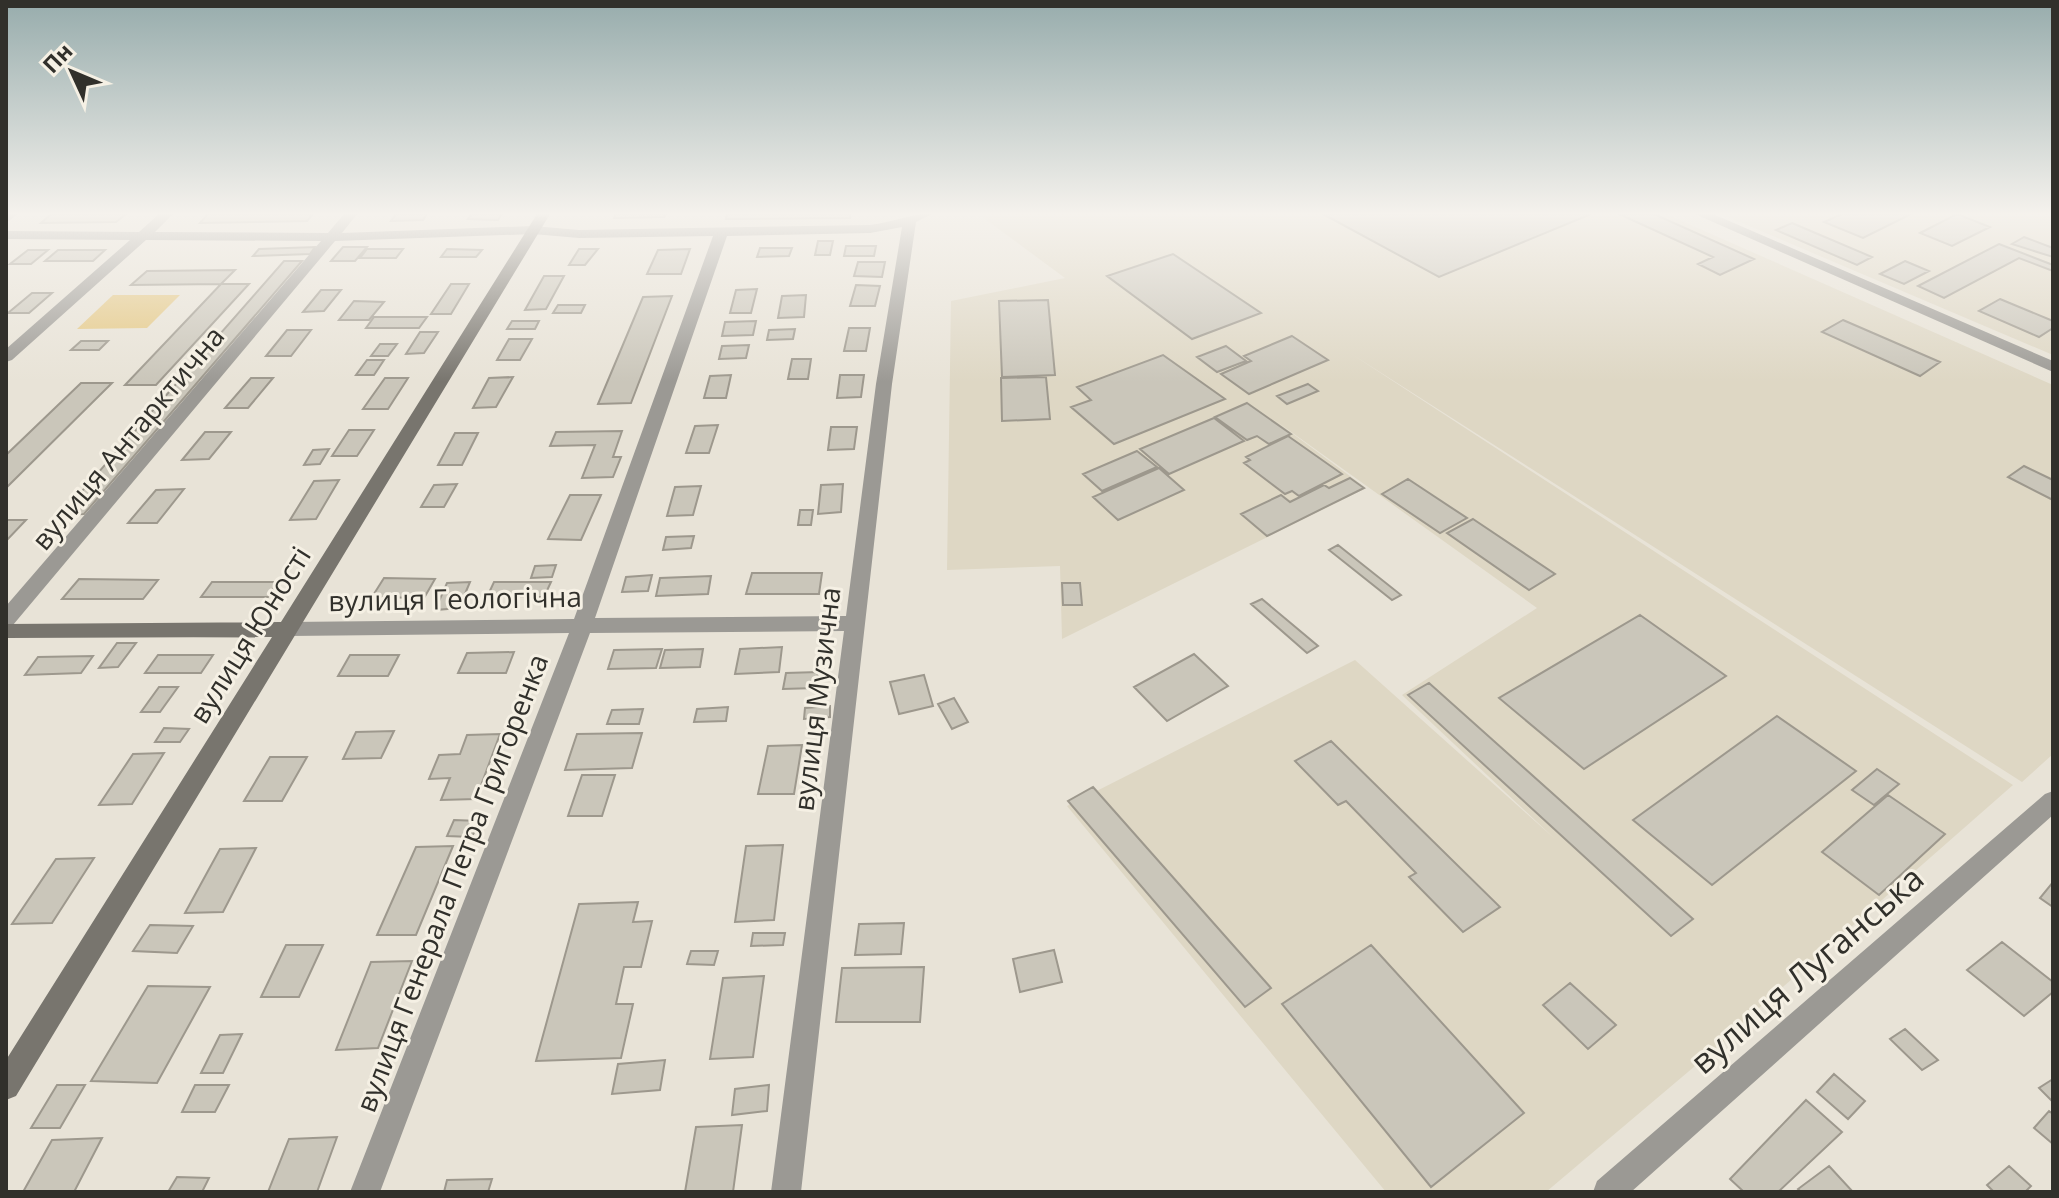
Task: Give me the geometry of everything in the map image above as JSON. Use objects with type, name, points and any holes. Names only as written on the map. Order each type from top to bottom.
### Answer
[{"type":"street","points":[[6,357],[105,270]]},
{"type":"street","name":"вулиця Антарктична","points":[[6,620],[303,270]]},
{"type":"street","name":"вулиця Юності","points":[[6,1086],[509,270]]},
{"type":"street","name":"вулиця Генерала Петра Григоренка","points":[[365,1192],[582,626],[708,270]]},
{"type":"street","name":"вулиця Музична","points":[[786,1192],[892,326],[904,270]]},
{"type":"street","points":[[1830,270],[2053,367]]},
{"type":"street","name":"вулиця Геологічна","points":[[6,631],[857,623]]},
{"type":"street","name":"вулиця Луганська","points":[[1608,1192],[2053,801]]},
{"type":"shaded area","points":[[1054,270],[1793,270],[2053,385],[2053,754],[2022,782],[1350,353],[2013,785],[1751,1015],[1753,1017],[1546,1192],[1386,1192],[1067,806],[1355,660],[1555,839],[1402,695],[1537,608],[1269,416],[1366,488],[1062,639],[1060,566],[947,570],[951,301],[1065,278]]},
{"type":"shaded area","points":[[1853,270],[2053,270],[2053,355]]},
{"type":"shaded area","points":[[113,295],[180,295],[147,328],[77,329]]},
{"type":"building","points":[[235,270],[221,284],[131,285],[147,271]]},
{"type":"building","points":[[276,270],[294,270],[84,514],[61,515]]},
{"type":"building","points":[[649,270],[682,270],[681,274],[647,274]]},
{"type":"building","points":[[856,270],[883,270],[882,277],[854,276]]},
{"type":"building","points":[[1125,270],[1197,270],[1261,313],[1192,339],[1107,276]]},
{"type":"building","points":[[1426,270],[1456,270],[1439,277]]},
{"type":"building","points":[[1710,270],[1731,270],[1720,275]]},
{"type":"building","points":[[1888,270],[1929,271],[1904,284],[1880,274]]},
{"type":"building","points":[[1949,270],[1997,270],[1944,298],[1918,286]]},
{"type":"building","points":[[544,276],[564,276],[546,309],[525,310]]},
{"type":"building","points":[[221,284],[249,284],[156,385],[125,385]]},
{"type":"building","points":[[451,284],[469,284],[451,314],[431,314]]},
{"type":"building","points":[[856,285],[880,286],[875,306],[850,306]]},
{"type":"building","points":[[757,289],[751,313],[730,313],[736,290]]},
{"type":"building","points":[[321,290],[341,290],[324,311],[303,312]]},
{"type":"building","points":[[32,293],[52,293],[29,313],[8,313]]},
{"type":"building","points":[[806,295],[804,317],[778,318],[782,296]]},
{"type":"building","points":[[672,296],[631,403],[598,404],[643,297]]},
{"type":"building","points":[[2000,299],[2053,321],[2053,328],[2039,337],[1979,311]]},
{"type":"building","points":[[1048,300],[1055,375],[1002,377],[999,301]]},
{"type":"building","points":[[354,301],[384,302],[369,320],[339,320]]},
{"type":"building","points":[[558,305],[585,305],[581,313],[553,313]]},
{"type":"building","points":[[374,317],[427,317],[419,328],[366,328]]},
{"type":"building","points":[[1843,320],[1940,362],[1920,376],[1822,332]]},
{"type":"building","points":[[512,321],[539,321],[535,329],[507,329]]},
{"type":"building","points":[[756,321],[753,335],[722,336],[725,322]]},
{"type":"building","points":[[849,328],[870,328],[866,351],[844,351]]},
{"type":"building","points":[[795,329],[793,339],[767,340],[769,330]]},
{"type":"building","points":[[287,330],[311,330],[291,356],[266,356]]},
{"type":"building","points":[[420,332],[438,332],[424,353],[406,354]]},
{"type":"building","points":[[1292,336],[1328,360],[1249,394],[1221,374],[1251,361],[1244,356]]},
{"type":"building","points":[[509,339],[532,339],[520,360],[497,360]]},
{"type":"building","points":[[81,341],[108,341],[99,350],[71,350]]},
{"type":"building","points":[[380,344],[397,344],[388,356],[371,356]]},
{"type":"building","points":[[749,345],[746,358],[719,359],[722,346]]},
{"type":"building","points":[[1226,346],[1246,361],[1217,372],[1197,357]]},
{"type":"building","points":[[1163,355],[1225,399],[1114,444],[1071,407],[1091,400],[1077,387]]},
{"type":"building","points":[[792,359],[811,359],[808,379],[788,379]]},
{"type":"building","points":[[367,360],[384,360],[374,375],[356,375]]},
{"type":"building","points":[[731,375],[726,398],[704,398],[710,376]]},
{"type":"building","points":[[840,375],[864,375],[861,397],[837,398]]},
{"type":"building","points":[[513,377],[496,407],[473,408],[489,378]]},
{"type":"building","points":[[1046,377],[1050,419],[1002,421],[1001,378]]},
{"type":"building","points":[[251,378],[273,378],[248,408],[225,408]]},
{"type":"building","points":[[385,378],[408,378],[388,409],[363,409]]},
{"type":"building","points":[[81,383],[112,383],[6,488],[6,455]]},
{"type":"building","points":[[1308,384],[1318,391],[1287,404],[1277,396]]},
{"type":"building","points":[[1247,403],[1291,434],[1269,444],[1257,436],[1247,440],[1215,417]]},
{"type":"building","points":[[1214,418],[1244,441],[1169,474],[1140,449]]},
{"type":"building","points":[[718,425],[709,453],[686,453],[695,426]]},
{"type":"building","points":[[831,427],[857,427],[854,449],[828,450]]},
{"type":"building","points":[[349,430],[374,430],[357,456],[332,456]]},
{"type":"building","points":[[622,431],[613,457],[621,457],[613,477],[582,478],[595,445],[550,446],[556,432]]},
{"type":"building","points":[[205,432],[231,432],[209,459],[182,460]]},
{"type":"building","points":[[455,433],[478,433],[462,465],[438,465]]},
{"type":"building","points":[[1288,436],[1342,474],[1299,496],[1292,491],[1285,494],[1244,463],[1250,460],[1246,457]]},
{"type":"building","points":[[329,449],[320,464],[304,465],[313,450]]},
{"type":"building","points":[[1137,451],[1157,467],[1102,491],[1083,474]]},
{"type":"building","points":[[2024,466],[2053,480],[2053,500],[2008,477]]},
{"type":"building","points":[[1159,468],[1184,490],[1118,520],[1093,497]]},
{"type":"building","points":[[1350,478],[1364,488],[1267,536],[1241,514],[1281,495],[1290,502],[1324,485],[1329,488]]},
{"type":"building","points":[[1408,479],[1467,518],[1440,533],[1382,494]]},
{"type":"building","points":[[339,480],[316,519],[290,520],[314,481]]},
{"type":"building","points":[[457,484],[444,507],[421,507],[434,485]]},
{"type":"building","points":[[843,484],[841,512],[818,514],[821,485]]},
{"type":"building","points":[[701,486],[693,515],[667,516],[675,487]]},
{"type":"building","points":[[184,489],[157,523],[128,523],[156,490]]},
{"type":"building","points":[[570,495],[601,495],[581,540],[548,539]]},
{"type":"building","points":[[800,510],[813,510],[811,525],[798,525]]},
{"type":"building","points":[[1473,519],[1555,574],[1529,590],[1447,533]]},
{"type":"building","points":[[6,520],[26,520],[6,541]]},
{"type":"building","points":[[694,536],[691,548],[663,550],[666,537]]},
{"type":"building","points":[[1338,545],[1401,595],[1392,600],[1329,550]]},
{"type":"building","points":[[556,565],[552,577],[531,578],[535,566]]},
{"type":"building","points":[[752,573],[822,573],[819,594],[746,594]]},
{"type":"building","points":[[652,575],[648,591],[622,592],[626,577]]},
{"type":"building","points":[[711,576],[708,594],[656,596],[660,578]]},
{"type":"building","points":[[384,578],[435,579],[424,598],[372,597]]},
{"type":"building","points":[[79,579],[158,580],[143,599],[62,599]]},
{"type":"building","points":[[212,582],[278,582],[268,597],[201,597]]},
{"type":"building","points":[[470,582],[459,608],[435,610],[447,583]]},
{"type":"building","points":[[494,582],[551,582],[544,597],[487,597]]},
{"type":"building","points":[[1062,583],[1080,583],[1082,605],[1063,605]]},
{"type":"building","points":[[1262,599],[1318,646],[1307,653],[1251,604]]},
{"type":"building","points":[[1640,615],[1726,676],[1584,769],[1499,698]]},
{"type":"building","points":[[117,643],[136,643],[118,667],[99,668]]},
{"type":"building","points":[[782,647],[779,672],[735,674],[740,649]]},
{"type":"building","points":[[662,649],[656,668],[608,669],[614,650]]},
{"type":"building","points":[[703,649],[700,667],[660,668],[665,650]]},
{"type":"building","points":[[514,652],[506,673],[458,673],[467,653]]},
{"type":"building","points":[[1194,654],[1228,686],[1167,721],[1134,687]]},
{"type":"building","points":[[158,655],[213,655],[201,673],[145,673]]},
{"type":"building","points":[[350,655],[399,655],[388,676],[338,676]]},
{"type":"building","points":[[93,656],[81,673],[25,675],[38,657]]},
{"type":"building","points":[[818,672],[816,688],[783,689],[786,673]]},
{"type":"building","points":[[924,675],[933,706],[899,714],[890,682]]},
{"type":"building","points":[[1429,683],[1693,919],[1671,936],[1408,695]]},
{"type":"building","points":[[159,687],[178,687],[160,712],[141,712]]},
{"type":"building","points":[[954,698],[968,722],[952,729],[938,704]]},
{"type":"building","points":[[830,706],[830,717],[804,719],[805,708]]},
{"type":"building","points":[[728,707],[726,721],[694,722],[697,709]]},
{"type":"building","points":[[643,709],[639,724],[607,724],[612,710]]},
{"type":"building","points":[[1777,716],[1856,771],[1712,885],[1633,820]]},
{"type":"building","points":[[164,728],[189,729],[180,742],[155,742]]},
{"type":"building","points":[[394,731],[381,758],[343,759],[356,732]]},
{"type":"building","points":[[642,733],[632,768],[565,770],[577,734]]},
{"type":"building","points":[[500,734],[476,799],[441,800],[450,778],[429,779],[439,755],[460,754],[467,735]]},
{"type":"building","points":[[1331,741],[1500,907],[1463,932],[1409,877],[1416,873],[1346,801],[1338,805],[1295,761]]},
{"type":"building","points":[[802,745],[794,794],[758,794],[768,746]]},
{"type":"building","points":[[164,753],[132,804],[99,805],[133,754]]},
{"type":"building","points":[[270,757],[307,757],[282,801],[244,801]]},
{"type":"building","points":[[1877,769],[1899,784],[1874,805],[1852,790]]},
{"type":"building","points":[[582,775],[615,775],[602,816],[568,816]]},
{"type":"building","points":[[1093,787],[1271,988],[1245,1007],[1068,801]]},
{"type":"building","points":[[1888,795],[1945,834],[1879,895],[1822,852]]},
{"type":"building","points":[[454,820],[479,821],[472,837],[447,836]]},
{"type":"building","points":[[783,845],[774,920],[735,922],[746,846]]},
{"type":"building","points":[[453,846],[416,935],[377,935],[416,847]]},
{"type":"building","points":[[256,848],[223,912],[185,913],[220,849]]},
{"type":"building","points":[[94,858],[52,923],[12,924],[56,859]]},
{"type":"building","points":[[2053,882],[2053,907],[2040,898]]},
{"type":"building","points":[[638,902],[633,922],[652,921],[641,967],[624,967],[616,1004],[633,1004],[621,1058],[536,1061],[579,904]]},
{"type":"building","points":[[904,923],[901,954],[855,955],[859,924]]},
{"type":"building","points":[[150,925],[193,926],[177,953],[133,951]]},
{"type":"building","points":[[753,933],[785,933],[783,945],[751,946]]},
{"type":"building","points":[[2002,942],[2053,982],[2053,992],[2024,1016],[1967,970]]},
{"type":"building","points":[[286,945],[323,945],[299,997],[261,997]]},
{"type":"building","points":[[1371,945],[1524,1113],[1431,1187],[1282,1004]]},
{"type":"building","points":[[1054,950],[1062,982],[1020,992],[1013,959]]},
{"type":"building","points":[[691,951],[718,951],[714,965],[687,964]]},
{"type":"building","points":[[412,961],[378,1048],[336,1050],[371,962]]},
{"type":"building","points":[[924,967],[920,1022],[836,1022],[842,968]]},
{"type":"building","points":[[764,976],[753,1057],[710,1059],[723,978]]},
{"type":"building","points":[[1570,983],[1616,1025],[1588,1049],[1543,1005]]},
{"type":"building","points":[[148,986],[210,987],[157,1083],[91,1081]]},
{"type":"building","points":[[1905,1029],[1938,1060],[1922,1070],[1890,1039]]},
{"type":"building","points":[[242,1034],[223,1073],[201,1073],[220,1035]]},
{"type":"building","points":[[665,1060],[660,1090],[612,1094],[618,1064]]},
{"type":"building","points":[[1834,1074],[1865,1101],[1848,1119],[1817,1092]]},
{"type":"building","points":[[2053,1079],[2053,1102],[2039,1088]]},
{"type":"building","points":[[57,1085],[85,1085],[60,1128],[31,1128]]},
{"type":"building","points":[[195,1085],[229,1085],[215,1112],[182,1112]]},
{"type":"building","points":[[769,1085],[767,1111],[732,1115],[735,1089]]},
{"type":"building","points":[[1806,1100],[1842,1132],[1778,1192],[1744,1192],[1730,1179]]},
{"type":"building","points":[[2049,1111],[2053,1114],[2053,1144],[2034,1128]]},
{"type":"building","points":[[742,1125],[733,1192],[685,1192],[696,1127]]},
{"type":"building","points":[[337,1137],[317,1192],[268,1192],[289,1139]]},
{"type":"building","points":[[102,1138],[74,1192],[23,1192],[52,1140]]},
{"type":"building","points":[[1829,1166],[1853,1192],[1801,1192],[1798,1189]]},
{"type":"building","points":[[2009,1166],[2031,1186],[2025,1192],[1994,1192],[1987,1185]]},
{"type":"building","points":[[177,1177],[209,1178],[202,1192],[168,1192]]},
{"type":"building","points":[[492,1179],[488,1192],[444,1192],[447,1180]]}]
